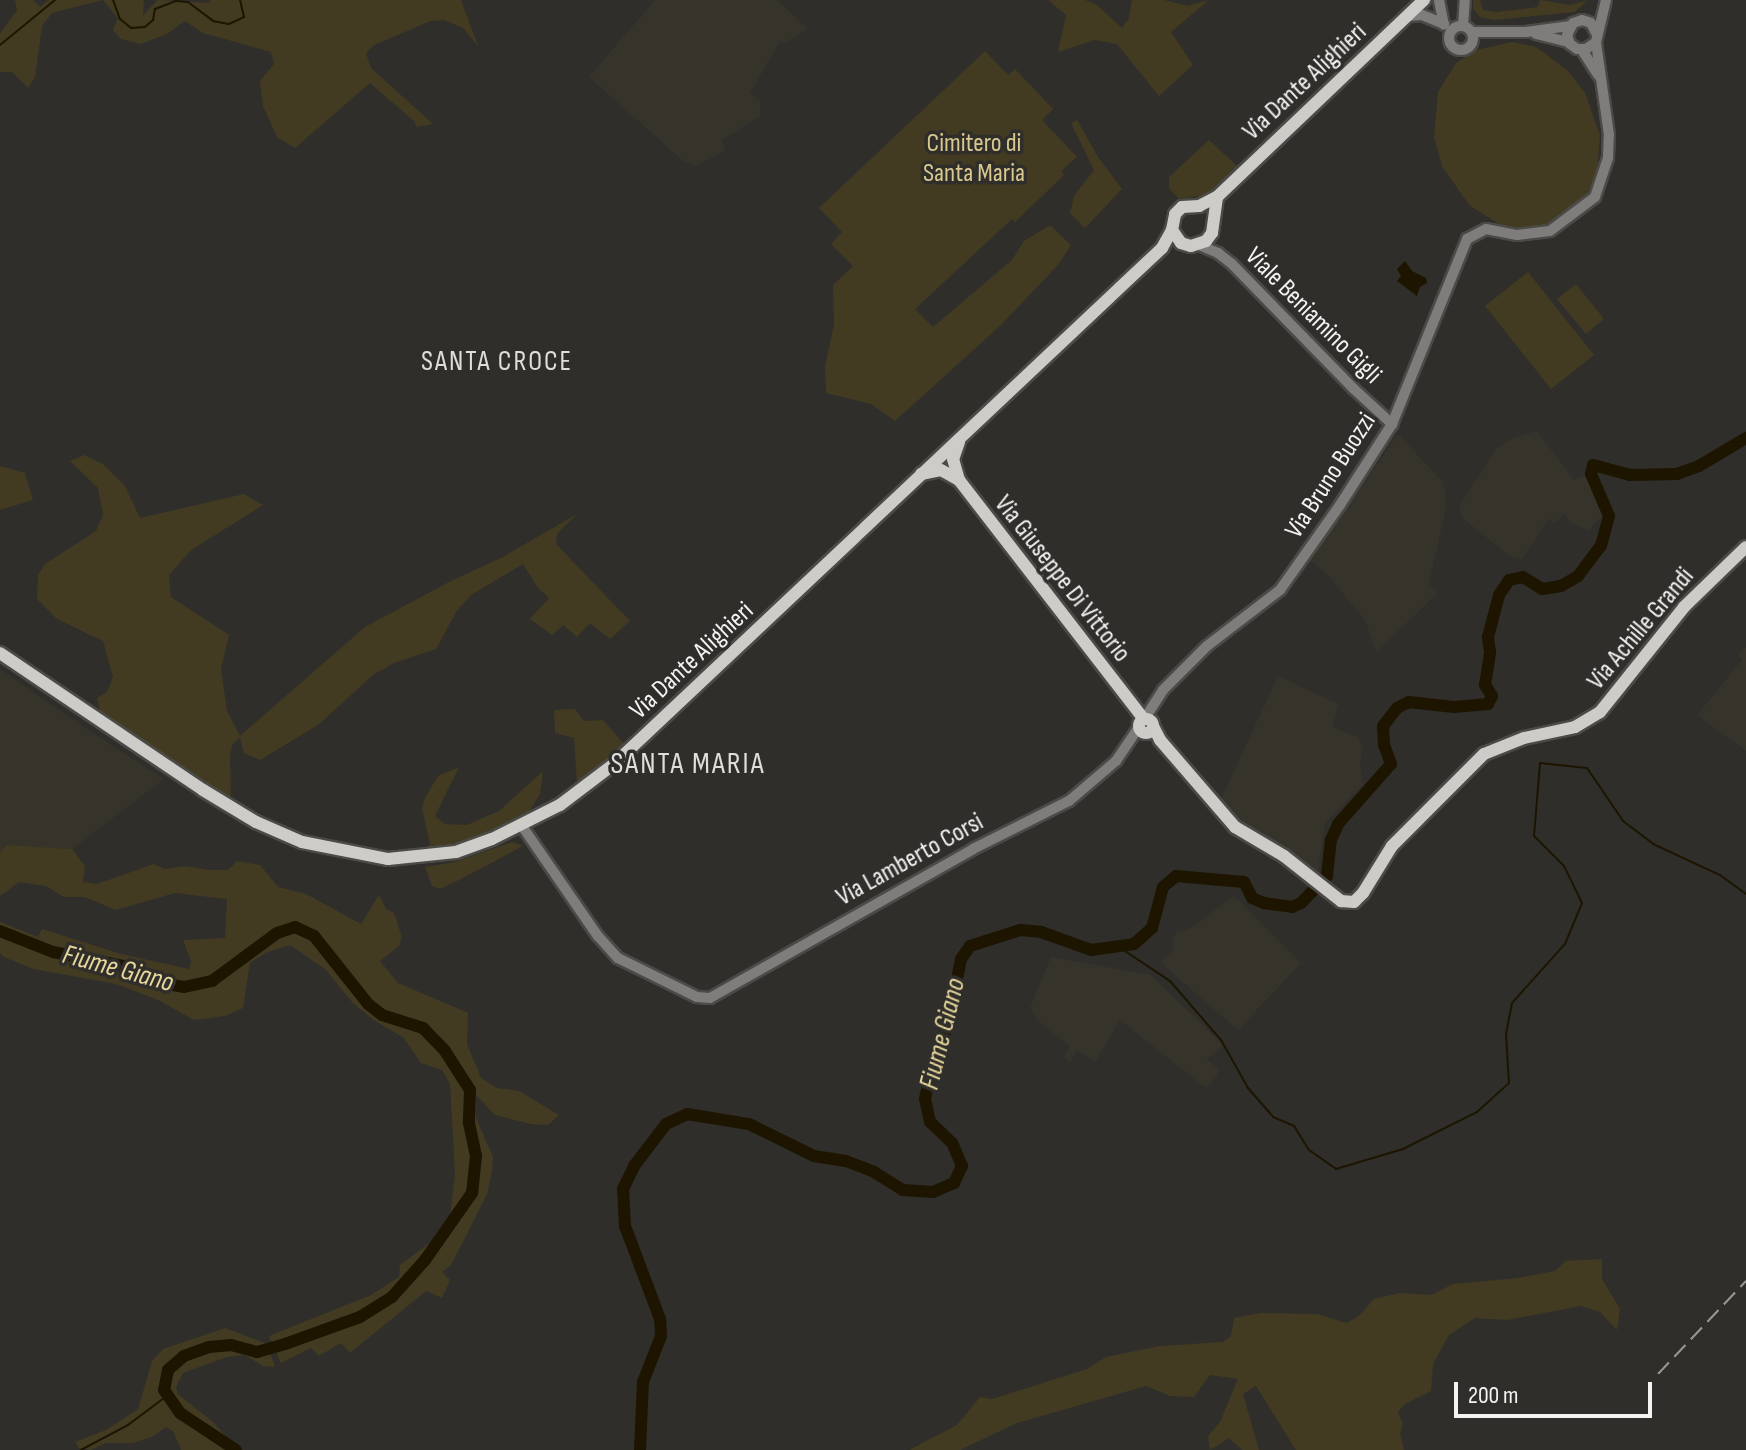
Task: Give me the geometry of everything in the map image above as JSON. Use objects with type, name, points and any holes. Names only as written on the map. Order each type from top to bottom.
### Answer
[{"type":"main road","name":"Via Dante Alighieri","points":[[0,653],[203,790],[256,822],[302,842],[388,859],[420,858],[456,852],[522,826],[563,803],[614,764],[921,474],[945,463],[961,439],[1162,248],[1172,230],[1175,214],[1182,207],[1199,206],[1217,197],[1424,0]]},
{"type":"main road","points":[[1199,245],[1212,233],[1217,197]]},
{"type":"main road","points":[[1199,206],[1212,218]]},
{"type":"main road","points":[[1172,230],[1181,243]]},
{"type":"main road","name":"Via Dante Alighieri","points":[[1162,248],[1181,243],[1199,245]]},
{"type":"main road","name":"Via Giuseppe Di Vittorio","points":[[945,463],[1148,727],[1235,827],[1347,903]]},
{"type":"main road","name":"Via Achille Grandi","points":[[1347,903],[1363,893],[1392,846],[1415,820],[1484,754],[1524,738],[1575,727],[1600,712],[1684,607],[1746,547]]},
{"type":"street","points":[[1439,0],[1450,45],[1459,50],[1469,33],[1462,2]]},
{"type":"street","points":[[1589,22],[1606,2]]},
{"type":"street","points":[[1582,50],[1596,38],[1606,2]]},
{"type":"street","points":[[1407,16],[1422,15],[1444,24]]},
{"type":"street","points":[[1449,36],[1455,27],[1469,33],[1526,32],[1569,26],[1577,20],[1589,22]]},
{"type":"street","points":[[1589,22],[1596,38],[1600,78]]},
{"type":"street","points":[[1568,42],[1569,26]]},
{"type":"street","points":[[1526,32],[1568,42],[1582,50],[1600,78]]},
{"type":"street","name":"Via Bruno Buozzi","points":[[1157,699],[1207,646],[1280,590],[1390,428],[1414,377],[1455,262],[1467,239],[1476,231],[1486,229],[1527,236],[1550,231],[1594,198],[1604,178],[1609,135],[1600,78]]},
{"type":"street","name":"Viale Beniamino Gigli","points":[[1212,233],[1218,253]]},
{"type":"street","name":"Viale Beniamino Gigli","points":[[1199,245],[1218,253],[1390,428]]},
{"type":"street","points":[[1130,704],[1141,707],[1157,699]]},
{"type":"street","points":[[1148,727],[1157,699]]},
{"type":"street","name":"Via Lamberto Corsi","points":[[522,826],[598,936],[618,958],[697,997],[710,998],[973,849],[1069,801],[1103,774],[1131,741],[1148,727]]},
{"type":"shaded area","points":[[655,0],[777,0],[808,29],[784,44],[780,42],[750,93],[760,101],[760,117],[721,140],[726,150],[696,166],[683,161],[589,77]]},
{"type":"shaded area","points":[[1405,261],[1412,271],[1426,278],[1427,283],[1420,287],[1417,296],[1397,281],[1401,276],[1397,269]]},
{"type":"shaded area","points":[[1537,431],[1574,480],[1587,474],[1603,515],[1589,530],[1570,523],[1565,514],[1555,523],[1549,519],[1522,559],[1511,557],[1461,517],[1460,504],[1497,448],[1512,438]]},
{"type":"shaded area","points":[[1398,434],[1442,481],[1446,507],[1429,584],[1438,593],[1376,652],[1365,620],[1327,574],[1310,560]]},
{"type":"shaded area","points":[[1746,647],[1746,751],[1697,715],[1742,660],[1738,654]]},
{"type":"shaded area","points":[[0,669],[164,779],[72,849],[7,845],[0,852]]},
{"type":"shaded area","points":[[1278,676],[1338,704],[1332,727],[1357,737],[1363,746],[1360,764],[1363,784],[1325,823],[1317,878],[1256,831],[1235,821],[1220,801]]},
{"type":"shaded area","points":[[1234,896],[1301,963],[1238,1030],[1160,962],[1174,950],[1172,940],[1177,932],[1188,930]]},
{"type":"shaded area","points":[[1051,957],[1151,975],[1223,1045],[1207,1059],[1218,1069],[1217,1076],[1206,1088],[1120,1020],[1095,1062],[1077,1050],[1070,1063],[1064,1057],[1070,1046],[1038,1021],[1030,1008]]},
{"type":"green space","points":[[15,0],[33,0],[40,7],[48,0],[103,0],[52,13],[42,26],[35,77],[28,88],[12,72],[0,72],[0,34],[17,10]]},
{"type":"green space","points":[[103,0],[144,0],[143,15],[158,0],[210,3],[210,0],[461,0],[478,46],[463,28],[444,20],[431,21],[374,45],[366,53],[371,68],[433,124],[416,127],[415,122],[370,83],[295,148],[277,137],[263,106],[260,81],[274,64],[271,52],[203,33],[185,21],[167,34],[141,44],[121,39],[113,30],[118,18]]},
{"type":"green space","points":[[1048,0],[1085,0],[1097,5],[1122,28],[1129,18],[1132,0],[1164,0],[1187,6],[1209,0],[1171,32],[1193,65],[1159,96],[1117,44],[1095,40],[1058,52],[1066,15]]},
{"type":"green space","points":[[1473,0],[1480,0],[1483,10],[1497,12],[1538,7],[1540,0],[1570,5],[1588,0],[1575,12],[1494,20],[1480,17],[1473,9]]},
{"type":"green space","points":[[1512,42],[1536,47],[1568,71],[1585,93],[1600,135],[1597,175],[1584,200],[1552,224],[1527,229],[1502,226],[1469,205],[1442,166],[1434,137],[1438,92],[1456,63],[1476,50]]},
{"type":"green space","name":"Cimitero di Santa Maria","points":[[985,51],[1008,75],[1015,69],[1053,109],[1042,120],[1077,157],[1061,171],[1064,175],[1015,222],[1012,219],[915,309],[933,327],[1012,260],[1024,241],[1050,225],[1071,245],[1058,265],[1001,325],[895,421],[871,404],[826,393],[825,367],[834,324],[833,285],[853,266],[831,244],[842,232],[819,208]]},
{"type":"green space","points":[[1077,120],[1098,157],[1122,189],[1085,228],[1070,213],[1074,196],[1094,170],[1071,123]]},
{"type":"green space","points":[[1209,140],[1237,166],[1206,195],[1179,199],[1169,188],[1169,177]]},
{"type":"green space","points":[[1528,272],[1594,355],[1551,389],[1485,306]]},
{"type":"green space","points":[[1576,284],[1604,319],[1586,334],[1557,299]]},
{"type":"green space","points":[[84,455],[103,464],[125,486],[140,518],[244,494],[263,505],[191,550],[169,575],[171,597],[229,635],[221,669],[227,711],[240,736],[365,627],[503,557],[577,514],[557,534],[556,544],[630,621],[610,639],[590,623],[577,637],[563,625],[552,635],[530,619],[549,598],[538,588],[523,564],[471,595],[456,612],[436,649],[394,663],[373,675],[318,725],[260,760],[244,753],[240,737],[232,745],[230,757],[231,798],[101,714],[97,698],[107,692],[113,677],[103,641],[57,619],[37,599],[38,575],[45,564],[96,531],[103,515],[98,488],[70,461]]},
{"type":"green space","points":[[0,466],[25,473],[33,500],[0,510]]},
{"type":"green space","points":[[575,709],[584,721],[603,720],[625,745],[577,784],[574,738],[555,733],[554,710]]},
{"type":"green space","points":[[459,767],[435,816],[445,824],[467,825],[499,811],[543,771],[540,794],[526,817],[487,837],[450,848],[431,849],[422,808],[425,798],[438,776]]},
{"type":"green space","points":[[512,842],[523,846],[440,889],[432,886],[425,867],[455,862]]},
{"type":"green space","points":[[7,845],[72,849],[85,866],[83,882],[97,884],[154,864],[165,869],[186,866],[209,870],[228,870],[237,861],[260,865],[278,887],[306,894],[361,924],[379,895],[386,909],[394,913],[402,937],[399,946],[380,961],[398,983],[468,1013],[467,1044],[481,1078],[497,1088],[519,1091],[559,1115],[548,1125],[531,1124],[495,1115],[476,1095],[476,1118],[493,1157],[492,1172],[487,1194],[469,1230],[451,1265],[442,1272],[450,1280],[442,1298],[426,1291],[350,1353],[341,1343],[319,1356],[311,1348],[281,1363],[269,1336],[371,1295],[399,1277],[400,1265],[435,1239],[450,1218],[455,1174],[450,1084],[442,1070],[421,1063],[404,1038],[375,1021],[352,1002],[326,970],[290,945],[265,953],[250,963],[243,1008],[225,1016],[194,1020],[158,1000],[116,984],[33,969],[4,957],[0,953],[0,922],[38,937],[42,929],[121,954],[189,969],[191,961],[183,940],[225,938],[227,899],[175,893],[116,910],[85,897],[64,897],[46,886],[19,882],[0,896],[0,852]]},
{"type":"green space","points":[[1602,1259],[1602,1279],[1620,1309],[1617,1330],[1600,1312],[1581,1306],[1507,1320],[1475,1318],[1449,1335],[1433,1364],[1431,1391],[1405,1404],[1398,1412],[1403,1424],[1400,1433],[1404,1450],[1296,1450],[1256,1386],[1243,1394],[1259,1450],[1242,1450],[1229,1438],[1210,1450],[1208,1436],[1220,1422],[1238,1379],[1210,1375],[1194,1397],[1170,1396],[1146,1386],[1017,1423],[960,1450],[909,1450],[957,1425],[980,1397],[992,1399],[1087,1369],[1106,1357],[1160,1346],[1223,1342],[1231,1336],[1234,1318],[1261,1313],[1318,1314],[1346,1323],[1359,1316],[1374,1299],[1400,1293],[1431,1295],[1453,1284],[1518,1278],[1555,1271],[1565,1261]]},
{"type":"green space","points":[[225,1328],[267,1344],[275,1367],[263,1366],[245,1355],[227,1357],[183,1373],[176,1387],[178,1394],[214,1423],[237,1450],[181,1450],[173,1431],[166,1427],[152,1437],[133,1443],[105,1443],[91,1450],[79,1448],[75,1442],[106,1430],[138,1409],[152,1361],[163,1349]]},
{"type":"waterway","points":[[0,45],[55,0]]},
{"type":"waterway","points":[[113,0],[120,19],[131,28],[145,27],[153,20],[155,9],[176,1],[188,2],[213,21],[229,24],[244,17],[240,0]]},
{"type":"waterway","name":"Fiume Giano","points":[[640,1450],[643,1382],[661,1336],[660,1319],[625,1226],[623,1189],[634,1166],[666,1124],[687,1114],[749,1124],[814,1156],[846,1161],[874,1172],[903,1190],[933,1192],[954,1183],[962,1166],[952,1143],[930,1122],[925,1099],[948,1024],[961,959],[970,946],[1020,930],[1041,932],[1091,950],[1134,944],[1152,928],[1163,887],[1176,876],[1244,882],[1252,898],[1264,903],[1292,907],[1301,903],[1327,876],[1331,840],[1338,824],[1391,764],[1384,745],[1383,726],[1397,708],[1409,702],[1454,707],[1488,704],[1492,696],[1485,685],[1490,652],[1488,637],[1499,595],[1509,580],[1523,577],[1542,589],[1561,586],[1578,576],[1601,546],[1609,516],[1591,474],[1593,465],[1630,475],[1677,474],[1699,466],[1746,438]]},
{"type":"waterway","points":[[1119,947],[1170,981],[1221,1040],[1248,1088],[1273,1117],[1294,1126],[1309,1150],[1336,1169],[1403,1149],[1477,1112],[1509,1083],[1506,1034],[1512,1003],[1565,944],[1582,903],[1564,866],[1534,836],[1540,763],[1587,768],[1623,821],[1653,844],[1720,875],[1746,894]]},
{"type":"waterway","name":"Fiume Giano","points":[[0,931],[53,952],[134,968],[156,982],[184,987],[212,981],[277,933],[295,927],[314,936],[368,1004],[382,1015],[423,1028],[445,1051],[470,1090],[469,1123],[476,1156],[472,1193],[425,1260],[392,1297],[360,1317],[285,1344],[257,1352],[231,1345],[209,1347],[184,1356],[168,1370],[164,1390],[180,1413],[236,1450]]},
{"type":"waterway","points":[[81,1450],[128,1425],[168,1395]]},
{"type":"railway","points":[[1658,1374],[1746,1281]]},
{"type":"district","name":"SANTA CROCE","points":[[497,362]]},
{"type":"district","name":"SANTA MARIA","points":[[688,764]]}]
